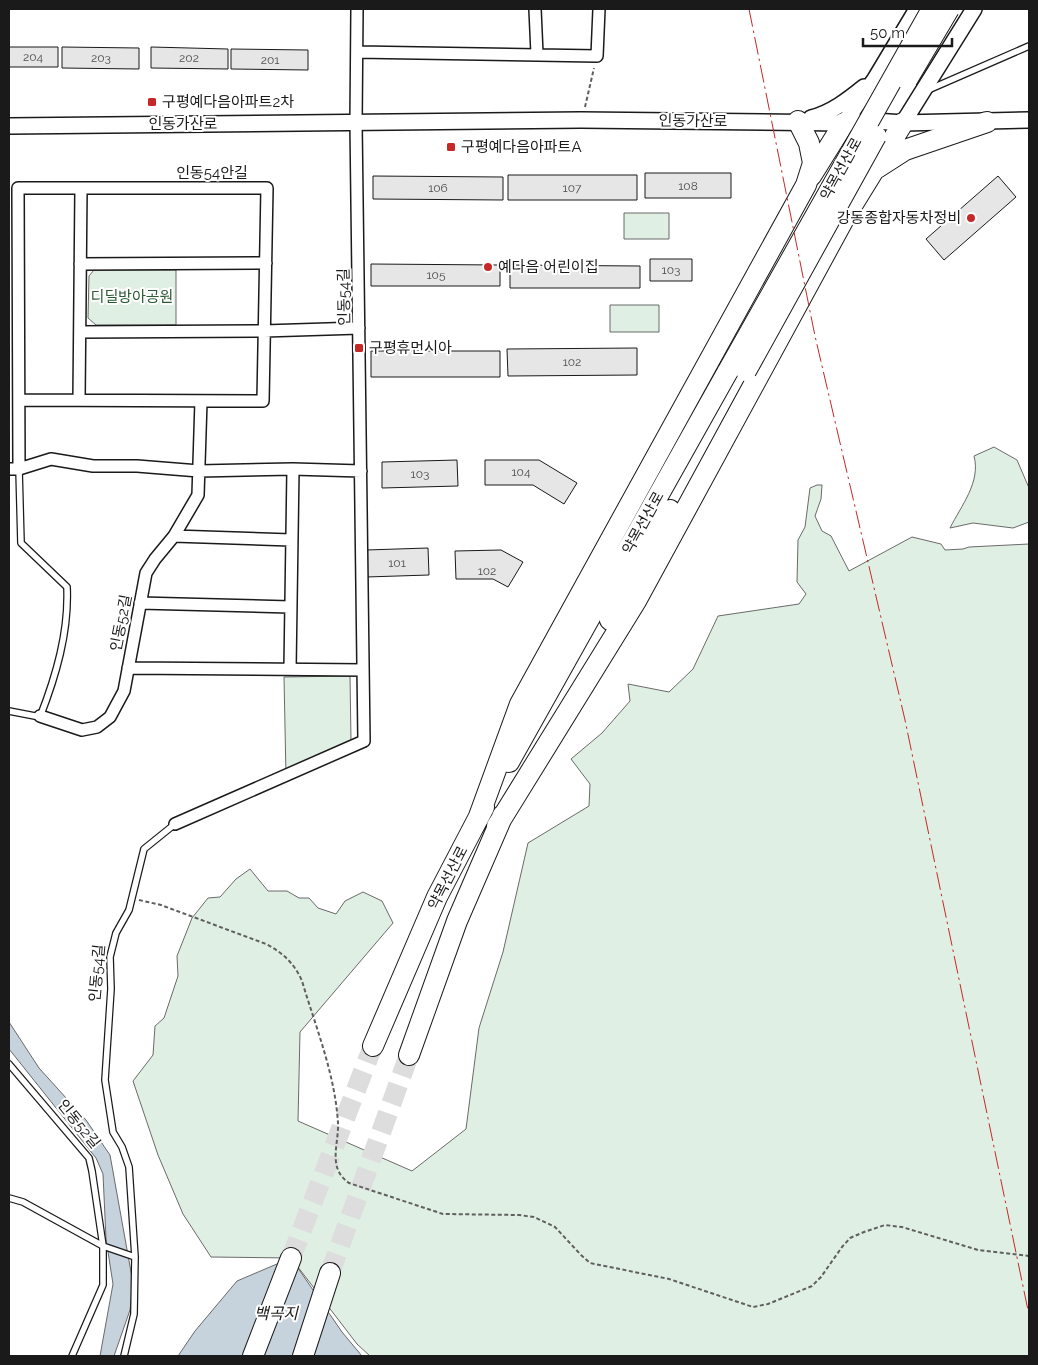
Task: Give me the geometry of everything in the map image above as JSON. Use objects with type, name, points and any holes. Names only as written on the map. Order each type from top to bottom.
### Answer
[{"type":"highway","name":"약목선산로","points":[[410,1055],[457,921],[497,826],[737,371],[932,9]]},
{"type":"highway","name":"약목선산로","points":[[373,1046],[436,897],[478,818],[949,9]]},
{"type":"highway","points":[[798,121],[809,142],[813,163],[806,185]]},
{"type":"highway","points":[[873,170],[905,150],[987,122]]},
{"type":"highway","points":[[478,818],[520,704],[806,185],[844,123]]},
{"type":"highway","points":[[497,826],[636,601],[845,217],[903,123]]},
{"type":"highway","points":[[253,1356],[291,1258]]},
{"type":"highway","points":[[303,1356],[330,1273]]},
{"type":"main road","points":[[844,123],[875,79],[917,9]]},
{"type":"main road","points":[[903,123],[974,9]]},
{"type":"main road","points":[[798,121],[823,115],[845,102],[875,79]]},
{"type":"main road","name":"인동가산로","points":[[11,126],[582,120],[844,123],[1029,120]]},
{"type":"street","points":[[356,123],[357,9]]},
{"type":"street","points":[[535,9],[537,54]]},
{"type":"street","points":[[357,52],[597,56],[599,9]]},
{"type":"street","name":"인동54길","points":[[175,824],[364,741],[356,123]]},
{"type":"street","name":"인동54안길","points":[[14,469],[19,400],[14,304],[18,188],[267,188],[263,401],[19,400]]},
{"type":"street","points":[[80,400],[82,188]]},
{"type":"street","points":[[80,264],[266,263]]},
{"type":"street","points":[[80,332],[264,331],[359,328]]},
{"type":"street","points":[[199,471],[201,401]]},
{"type":"street","points":[[14,469],[51,459],[93,466],[137,466],[199,471],[293,469],[360,471]]},
{"type":"street","points":[[290,669],[293,469]]},
{"type":"street","name":"인동52길","points":[[40,716],[82,730],[97,727],[110,718],[124,691],[146,573],[174,536],[198,496],[199,471]]},
{"type":"street","points":[[174,536],[291,540]]},
{"type":"street","points":[[140,603],[290,607]]},
{"type":"street","points":[[128,668],[363,670]]},
{"type":"lane","points":[[921,93],[1029,46]]},
{"type":"lane","points":[[14,469],[21,543],[67,587],[68,610],[54,679],[40,716]]},
{"type":"lane","name":"인동52길","points":[[9,711],[40,716]]},
{"type":"lane","name":"인동54길","points":[[124,1356],[134,1314],[135,1257],[129,1167],[122,1147],[113,1132],[105,1080],[111,989],[110,957],[116,933],[129,910],[144,849],[175,824]]},
{"type":"lane","name":"인동52길","points":[[9,1064],[89,1158],[92,1170],[103,1246],[103,1285],[72,1356]]},
{"type":"lane","points":[[9,1198],[24,1202],[103,1246],[135,1257]]},
{"type":"path","points":[[582,120],[597,56]]},
{"type":"path","points":[[132,898],[161,906],[266,944],[295,967],[302,981],[332,1076],[338,1124],[335,1162],[340,1175],[349,1183],[443,1214],[519,1215],[534,1217],[555,1227],[590,1262],[669,1279],[754,1307],[768,1304],[812,1286],[850,1238],[885,1225],[902,1227],[978,1250],[1029,1256]]},
{"type":"green space","points":[[624,213],[669,213],[669,239],[624,239]]},
{"type":"green space","name":"디딜방아공원","points":[[94,270],[176,270],[176,325],[96,325],[88,318],[89,276]]},
{"type":"green space","points":[[610,305],[659,305],[659,332],[610,332]]},
{"type":"green space","points":[[994,447],[1017,460],[1029,488],[1029,522],[1013,528],[973,523],[950,528],[969,494],[975,475],[974,456]]},
{"type":"green space","points":[[822,485],[821,499],[815,516],[822,531],[831,536],[849,571],[912,537],[941,544],[945,550],[1029,544],[1029,1356],[370,1356],[357,1344],[291,1258],[211,1257],[183,1214],[158,1155],[133,1081],[153,1055],[155,1026],[164,1018],[178,976],[177,956],[192,918],[208,898],[220,897],[236,879],[250,869],[268,891],[287,891],[299,898],[309,898],[318,908],[336,914],[345,901],[363,892],[382,901],[393,923],[300,1032],[298,1121],[412,1171],[466,1129],[479,1028],[503,952],[528,843],[589,806],[590,784],[571,759],[602,733],[630,701],[628,684],[669,692],[693,669],[718,616],[799,604],[806,594],[797,582],[798,540],[805,527],[810,488]]},
{"type":"green space","points":[[350,676],[351,741],[286,776],[284,677]]},
{"type":"water","points":[[9,1022],[39,1068],[86,1120],[110,1155],[133,1283],[130,1310],[114,1356],[100,1356],[113,1284],[106,1239],[103,1174],[96,1158],[9,1049]]},
{"type":"water","name":"백곡지","points":[[291,1258],[342,1332],[362,1356],[178,1356],[195,1331],[237,1281]]},
{"type":"building","points":[[9,47],[58,47],[58,67],[9,67]]},
{"type":"building","points":[[62,47],[139,48],[139,69],[62,68]]},
{"type":"building","points":[[151,47],[228,49],[228,69],[151,68]]},
{"type":"building","points":[[231,49],[308,50],[308,70],[231,69]]},
{"type":"building","points":[[645,173],[731,173],[731,198],[645,198]]},
{"type":"building","points":[[508,175],[637,175],[637,200],[508,200]]},
{"type":"building","points":[[373,176],[503,177],[503,200],[373,199]]},
{"type":"building","name":"강동종합자동차정비","points":[[998,176],[1016,197],[944,260],[926,239]]},
{"type":"building","points":[[650,259],[692,259],[692,281],[650,281]]},
{"type":"building","points":[[371,264],[500,265],[500,286],[371,286]]},
{"type":"building","points":[[510,265],[640,266],[640,288],[510,288]]},
{"type":"building","points":[[637,348],[637,375],[508,376],[507,349]]},
{"type":"building","points":[[371,351],[500,351],[500,377],[371,377]]},
{"type":"building","points":[[457,460],[458,486],[382,488],[382,462]]},
{"type":"building","points":[[485,460],[539,460],[577,483],[564,504],[533,485],[485,485]]},
{"type":"building","points":[[428,548],[429,575],[366,577],[366,550]]},
{"type":"building","points":[[501,550],[523,562],[508,587],[493,579],[456,579],[455,551]]},
{"type":"tunnel","points":[[291,1258],[373,1046]]},
{"type":"tunnel","points":[[330,1273],[409,1055]]},
{"type":"power","points":[[749,9],[815,336],[905,720],[1029,1315]]},
{"type":"place","name":"구평예다음아파트2차","points":[[152,102]]},
{"type":"place","name":"구평예다음아파트A","points":[[451,147]]},
{"type":"place","name":"강동종합자동차정비","points":[[971,218]]},
{"type":"place","name":"예다음 어린이집","points":[[488,267]]},
{"type":"place","name":"구평휴먼시아","points":[[359,348]]}]
